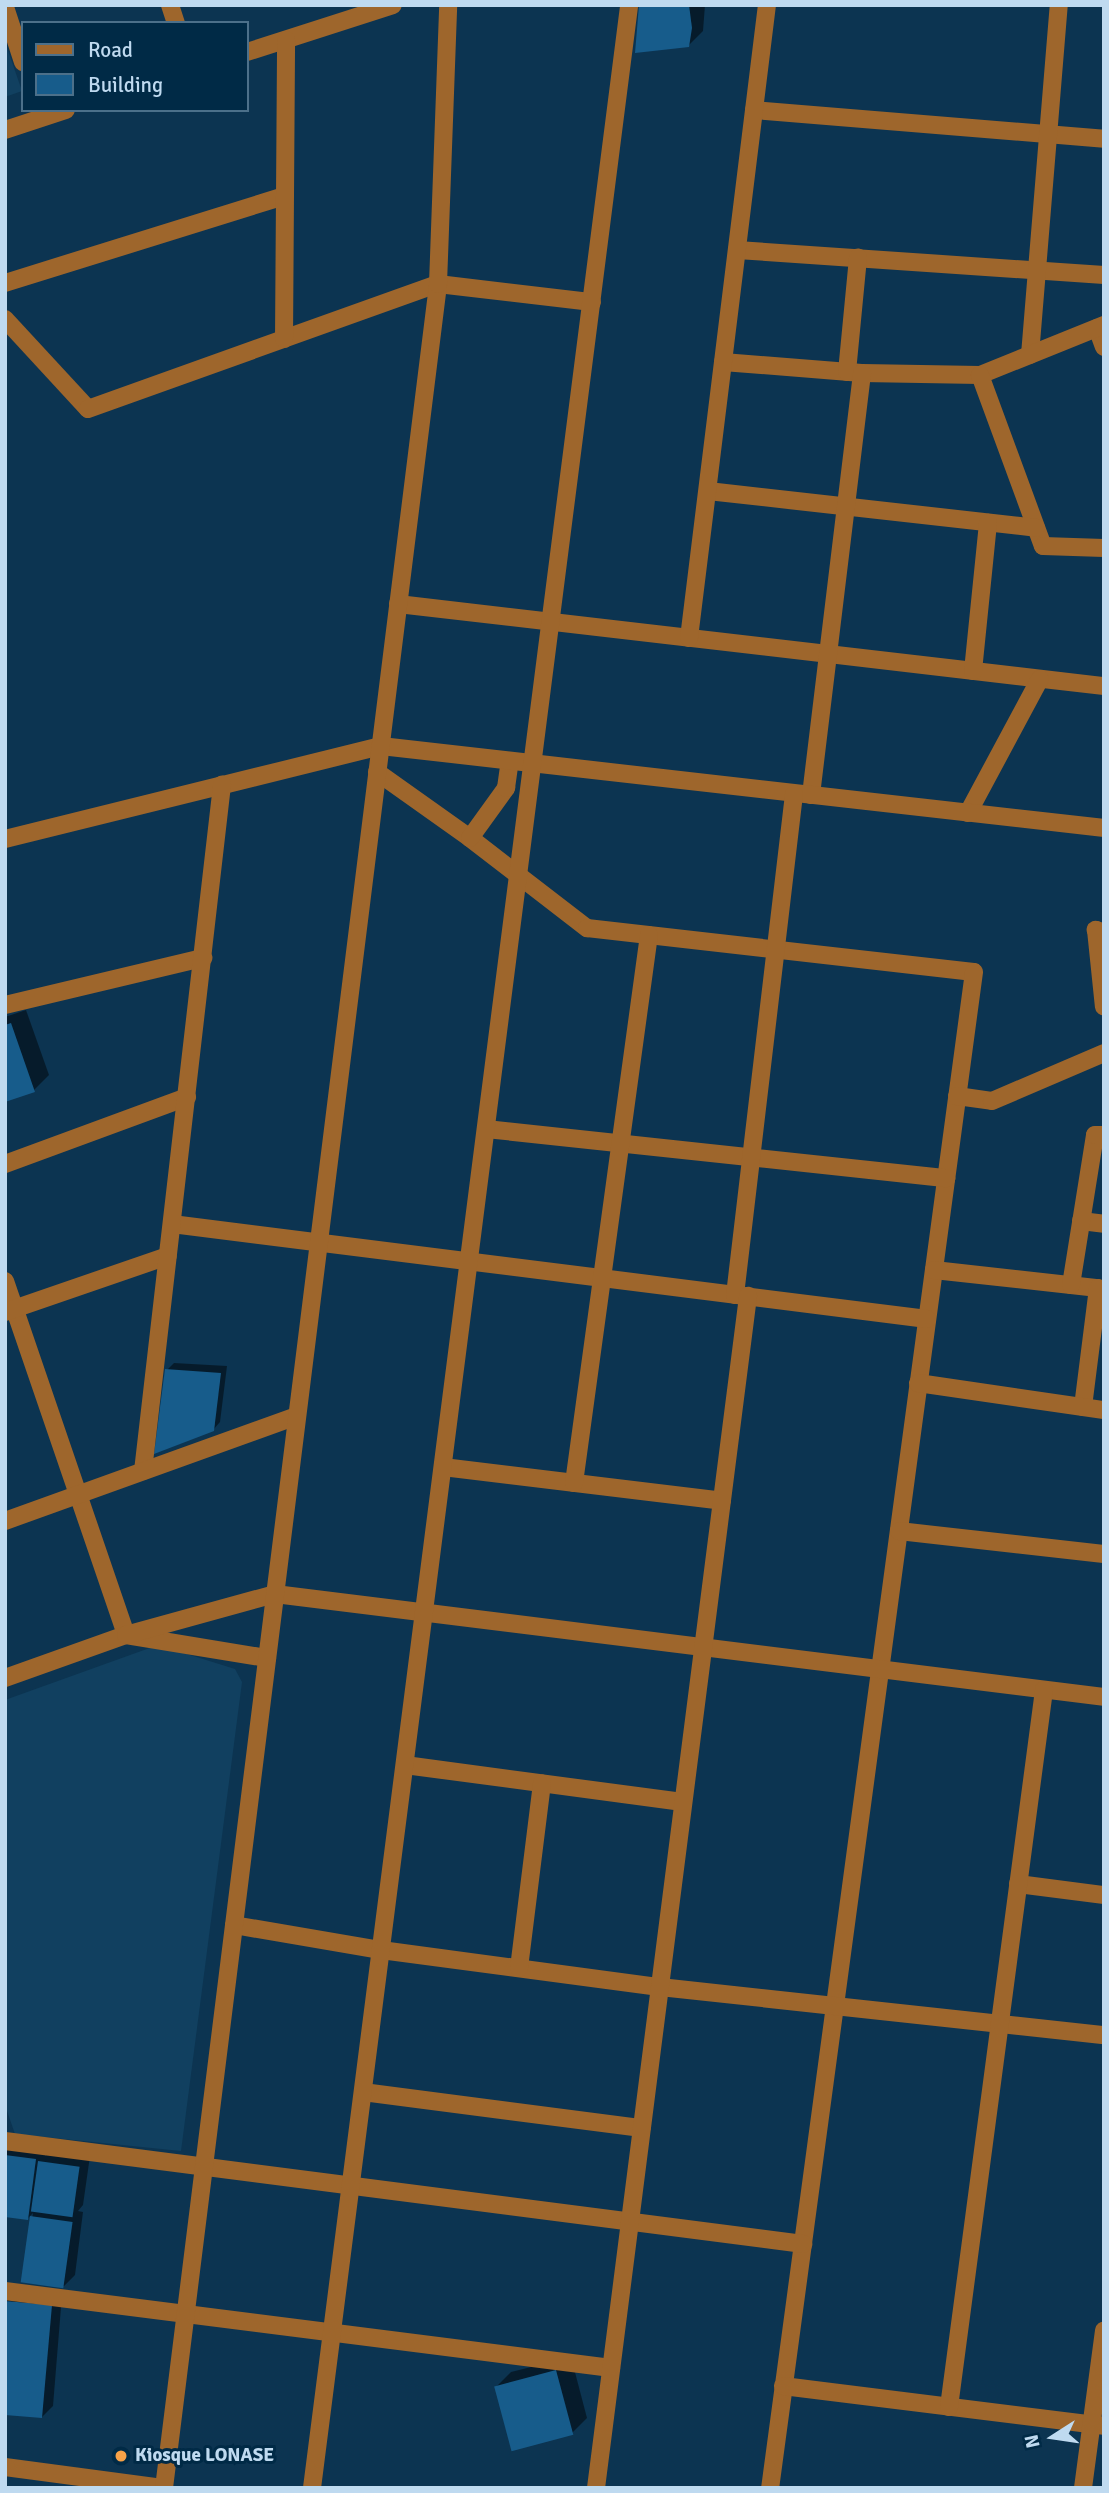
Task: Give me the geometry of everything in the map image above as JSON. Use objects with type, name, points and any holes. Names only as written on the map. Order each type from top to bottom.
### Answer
[{"type":"street","points":[[248,52],[393,5]]},
{"type":"street","points":[[5,2468],[163,2488],[438,284],[448,5]]},
{"type":"street","points":[[312,2488],[629,5]]},
{"type":"street","points":[[690,638],[767,5]]},
{"type":"street","points":[[1030,355],[1059,5]]},
{"type":"street","points":[[5,7],[21,56]]},
{"type":"street","points":[[284,339],[286,40]]},
{"type":"street","points":[[754,110],[1104,139]]},
{"type":"street","points":[[5,130],[39,114]]},
{"type":"street","points":[[5,283],[285,196]]},
{"type":"street","points":[[737,250],[1104,275]]},
{"type":"street","points":[[596,2488],[722,1501],[742,1296],[751,1157],[776,949],[828,654],[845,507],[858,258]]},
{"type":"street","points":[[5,319],[88,410],[438,284],[592,302]]},
{"type":"street","points":[[723,362],[854,373],[980,375],[1100,327],[1104,347]]},
{"type":"street","points":[[980,375],[1043,546],[1104,548]]},
{"type":"street","points":[[708,492],[1036,528]]},
{"type":"street","points":[[973,671],[988,523]]},
{"type":"street","points":[[398,604],[1104,686]]},
{"type":"street","points":[[968,813],[1040,679]]},
{"type":"street","points":[[5,839],[381,746],[1104,828]]},
{"type":"street","points":[[470,838],[506,788],[510,761]]},
{"type":"street","points":[[377,772],[470,838],[587,928],[974,972],[770,2488]]},
{"type":"street","points":[[143,1471],[222,785]]},
{"type":"street","points":[[1104,933],[1096,930],[1104,1007]]},
{"type":"street","points":[[574,1483],[649,935]]},
{"type":"street","points":[[5,1005],[203,958]]},
{"type":"street","points":[[957,1096],[992,1101],[1104,1053]]},
{"type":"street","points":[[5,1164],[187,1097]]},
{"type":"street","points":[[486,1129],[946,1178]]},
{"type":"street","points":[[1071,1285],[1095,1135],[1104,1135]]},
{"type":"street","points":[[1081,1221],[1104,1224]]},
{"type":"street","points":[[172,1224],[927,1319]]},
{"type":"street","points":[[10,1311],[168,1256]]},
{"type":"street","points":[[934,1270],[1098,1288],[1083,1407]]},
{"type":"street","points":[[5,1281],[10,1311],[78,1494],[126,1635]]},
{"type":"street","points":[[918,1383],[1104,1410]]},
{"type":"street","points":[[5,1521],[297,1416]]},
{"type":"street","points":[[443,1467],[722,1501]]},
{"type":"street","points":[[899,1531],[1104,1555]]},
{"type":"street","points":[[5,1678],[126,1635],[275,1594],[1104,1697]]},
{"type":"street","points":[[126,1635],[267,1658]]},
{"type":"street","points":[[949,2407],[1044,1689]]},
{"type":"street","points":[[405,1765],[684,1801]]},
{"type":"street","points":[[519,1968],[542,1783]]},
{"type":"street","points":[[1018,1884],[1104,1895]]},
{"type":"street","points":[[234,1926],[381,1950],[660,1987],[1104,2035]]},
{"type":"street","points":[[363,2092],[642,2128]]},
{"type":"street","points":[[5,2141],[803,2244]]},
{"type":"street","points":[[5,2291],[611,2368]]},
{"type":"street","points":[[1083,2488],[1097,2425],[1104,2330]]},
{"type":"street","points":[[783,2386],[1097,2425]]},
{"type":"shaded area","points":[[5,42],[21,91],[5,97]]},
{"type":"shaded area","points":[[158,1645],[235,1669],[242,1682],[181,2151],[15,2134],[5,2105],[5,1700]]},
{"type":"building","points":[[639,5],[689,5],[692,28],[689,47],[635,53]]},
{"type":"building","points":[[11,1023],[35,1092],[5,1102],[5,1025]]},
{"type":"building","points":[[165,1369],[221,1373],[214,1431],[154,1454]]},
{"type":"building","points":[[5,2155],[36,2159],[28,2220],[5,2217]]},
{"type":"building","points":[[38,2161],[80,2167],[72,2217],[31,2212]]},
{"type":"building","points":[[30,2216],[73,2222],[63,2288],[21,2282]]},
{"type":"building","points":[[5,2301],[52,2305],[42,2418],[5,2415]]},
{"type":"building","points":[[556,2370],[573,2435],[512,2451],[494,2387]]},
{"type":"place","name":"Kiosque LONASE","points":[[121,2456]]}]
